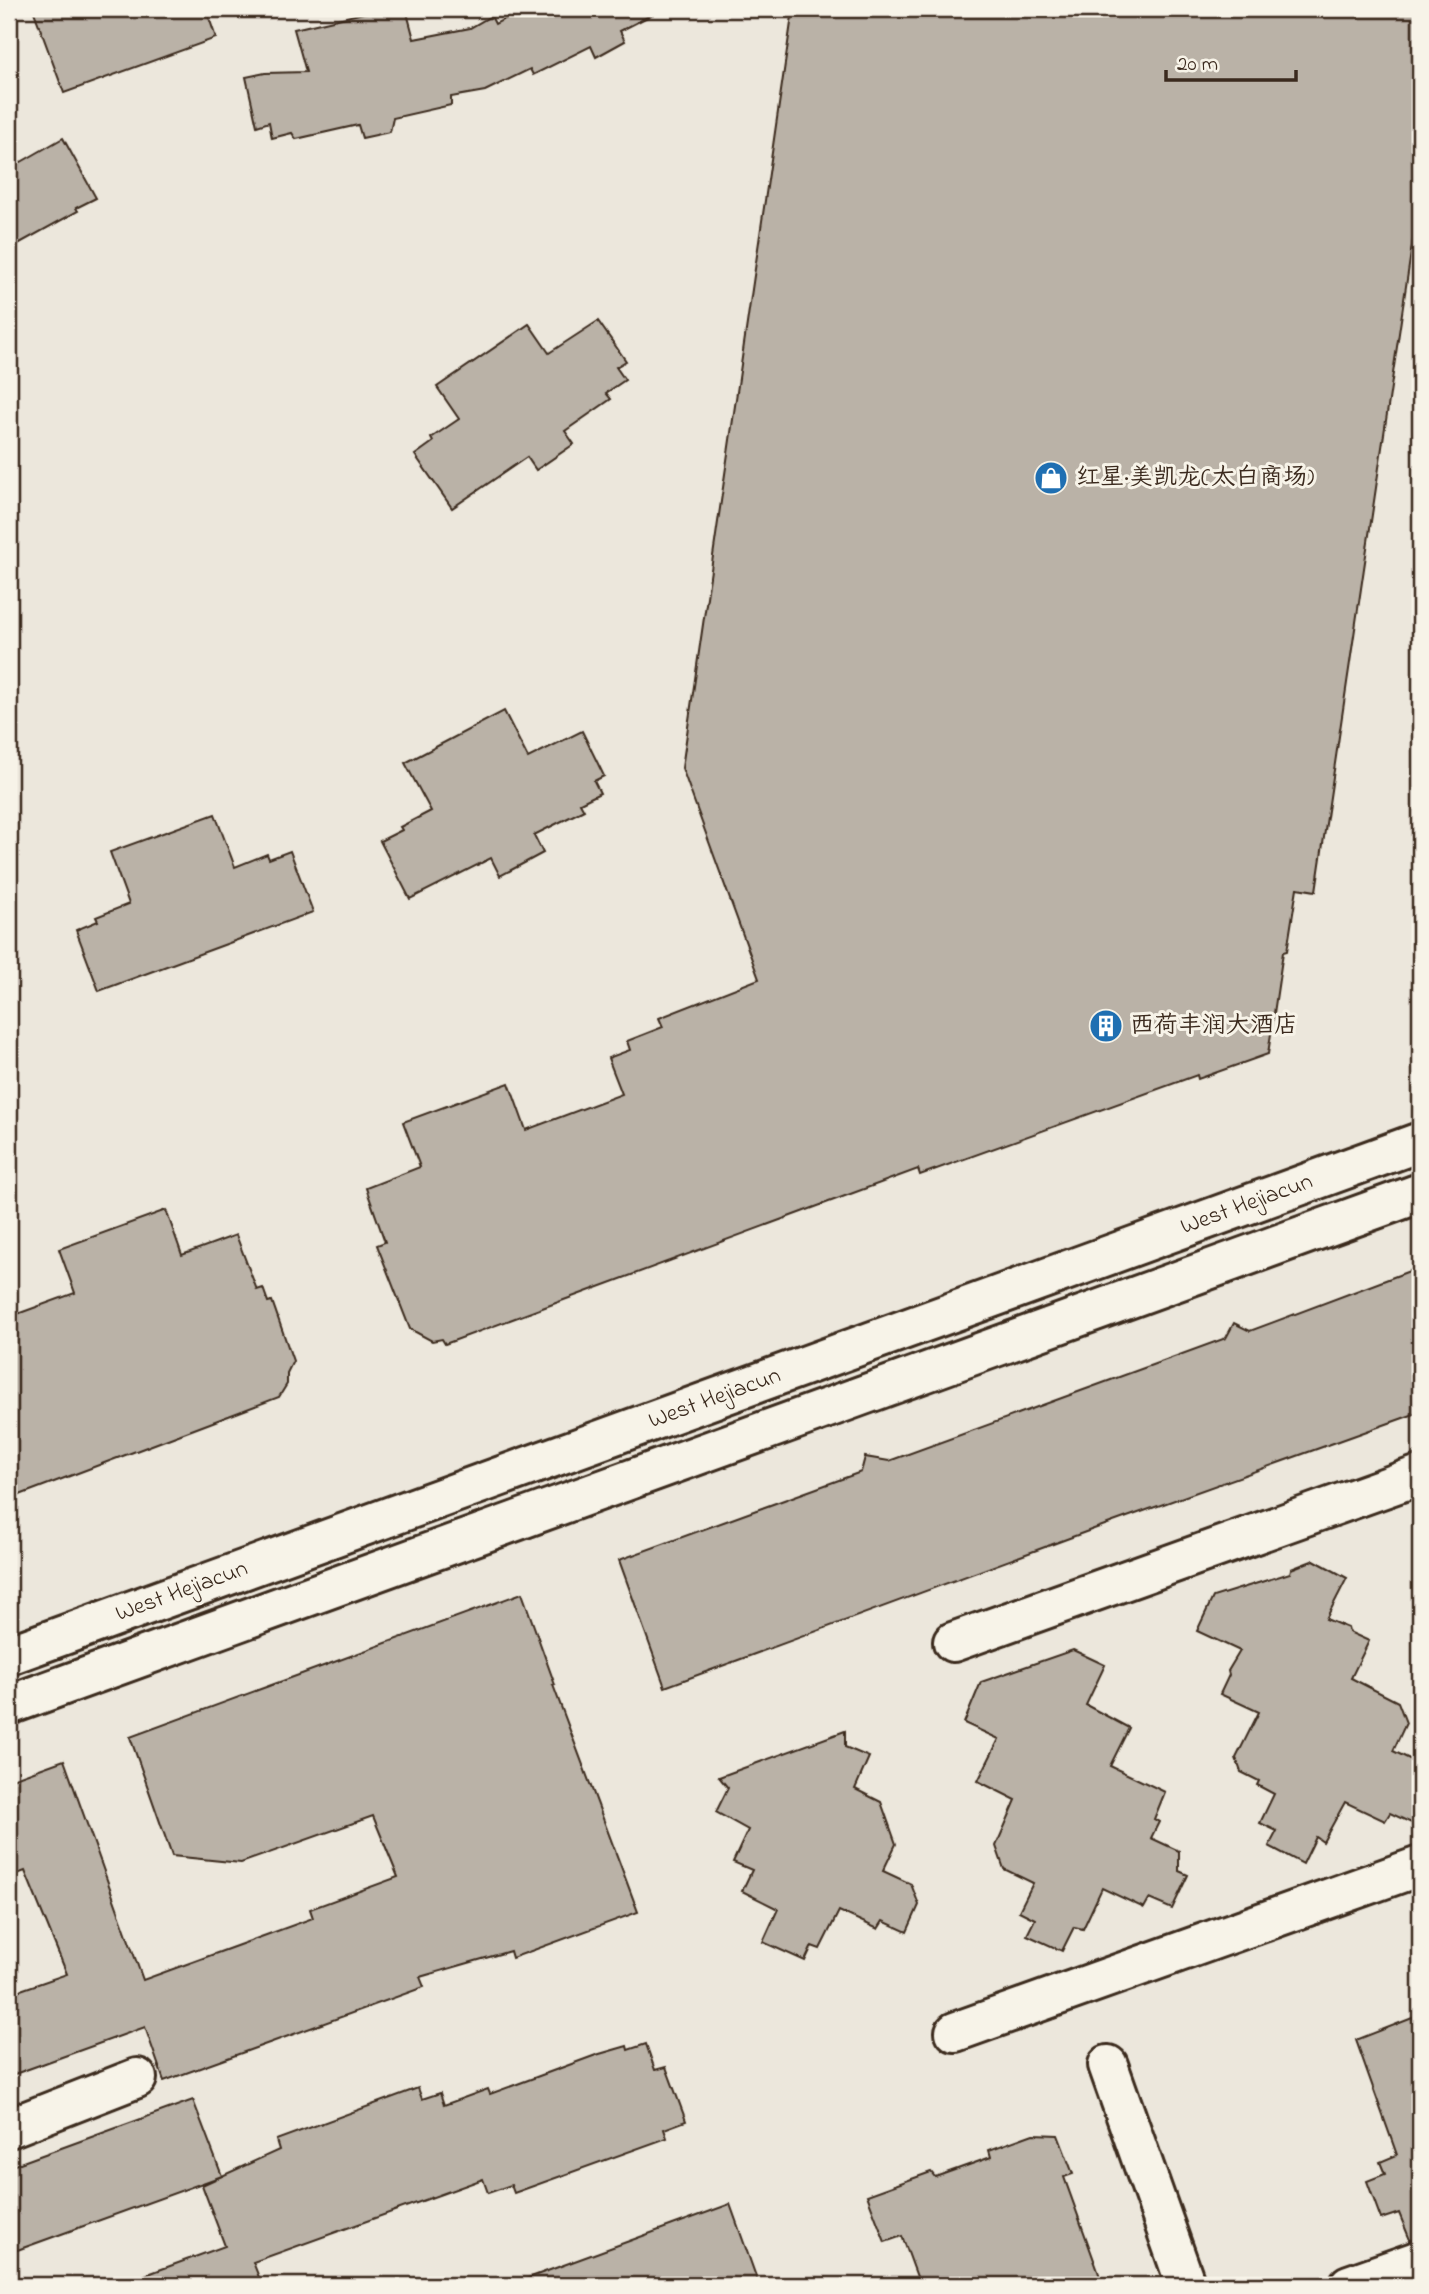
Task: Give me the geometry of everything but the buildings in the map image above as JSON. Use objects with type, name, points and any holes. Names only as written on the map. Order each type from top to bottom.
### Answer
[{"type":"street","name":"West Hejiacun","points":[[9,1655],[1420,1142]]},
{"type":"street","name":"West Hejiacun","points":[[9,1705],[1420,1193]]},
{"type":"street","points":[[953,1642],[1420,1475]]},
{"type":"street","points":[[955,2032],[1420,1867]]},
{"type":"street","points":[[1108,2066],[1186,2285]]},
{"type":"street","points":[[9,2128],[137,2078]]},
{"type":"street","points":[[1349,2285],[1420,2260]]},
{"type":"place","name":"红星·美凯龙(太白商场)","points":[[1051,478]]},
{"type":"place","name":"西荷丰润大酒店","points":[[1106,1026]]}]
